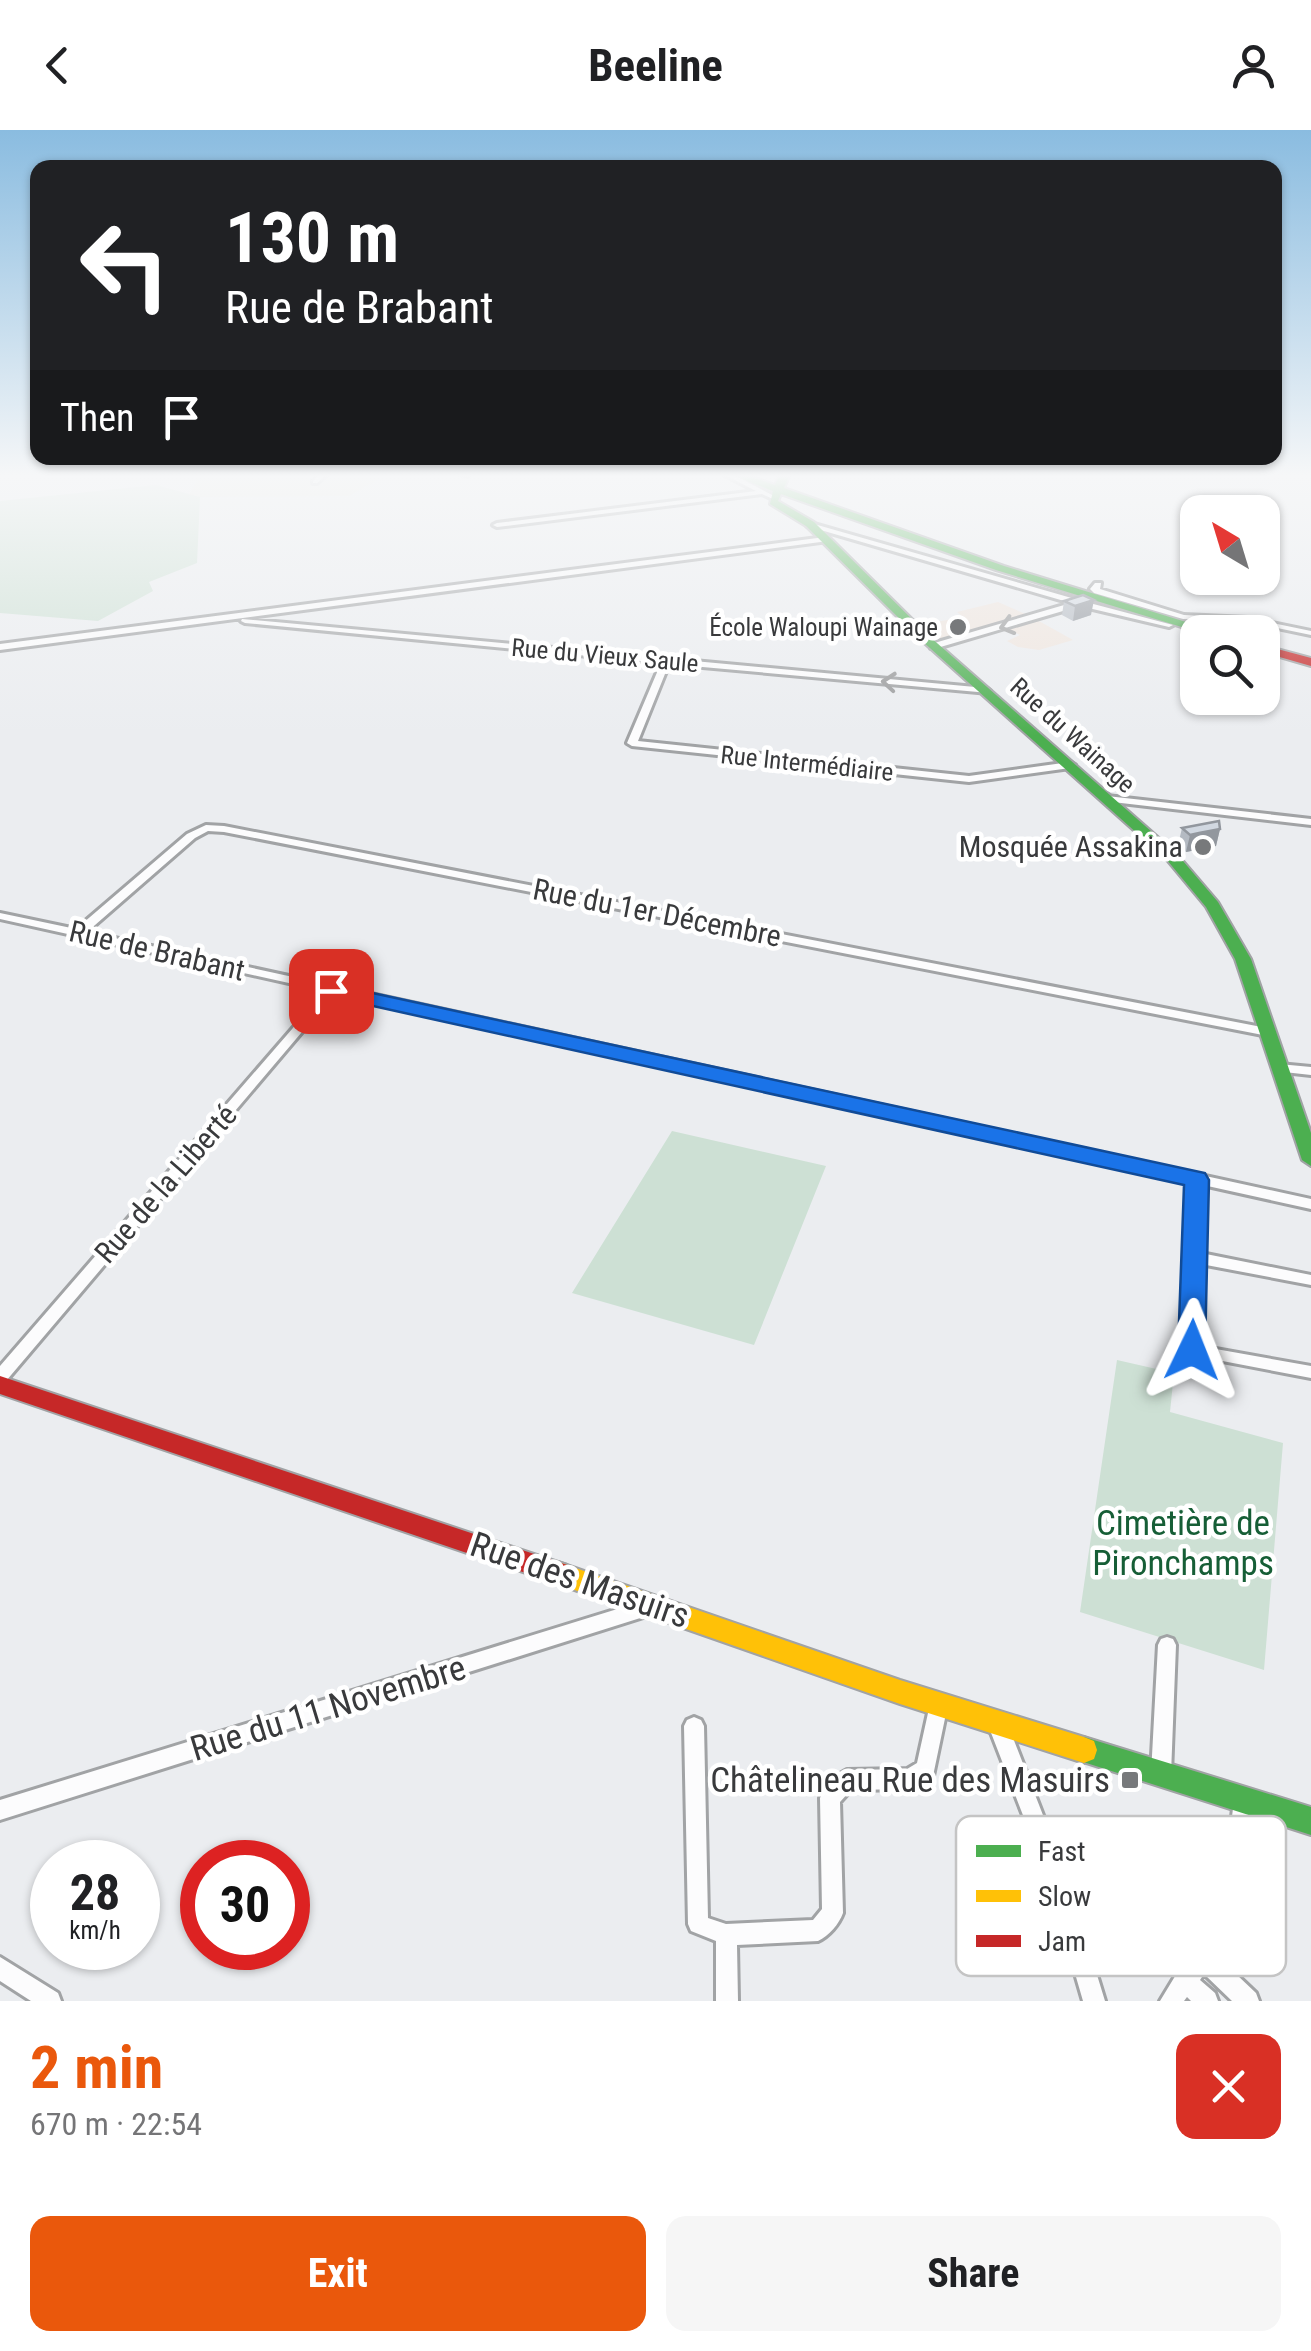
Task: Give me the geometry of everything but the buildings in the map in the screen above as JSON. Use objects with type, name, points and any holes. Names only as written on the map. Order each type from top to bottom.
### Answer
[{"type":"main road","name":"Rue du Wainage","points":[[849,561],[934,646],[1172,857],[1213,905],[1243,959],[1311,1160]]},
{"type":"main road","points":[[982,561],[1180,624]]},
{"type":"main road","points":[[997,561],[1180,619]]},
{"type":"main road","points":[[1280,651],[1311,660]]},
{"type":"main road","name":"Rue des Masuirs","points":[[0,1385],[939,1704],[1311,1822]]},
{"type":"street","points":[[0,648],[658,561]]},
{"type":"street","points":[[938,561],[1169,625]]},
{"type":"street","points":[[1098,585],[1094,589],[1097,591],[1183,618],[1248,620],[1311,634]]},
{"type":"street","points":[[934,646],[1080,603]]},
{"type":"street","name":"Rue du Vieux Saule","points":[[223,619],[986,691]]},
{"type":"street","name":"Rue Intermédiaire","points":[[666,661],[632,743],[769,761],[969,779],[1070,765]]},
{"type":"street","points":[[1106,798],[1311,822]]},
{"type":"street","name":"Rue du 1er Décembre","points":[[80,932],[190,836],[206,828],[224,829],[1268,1032]]},
{"type":"street","name":"Rue de Brabant","points":[[0,916],[1311,1204]]},
{"type":"street","name":"Rue de la Liberté","points":[[0,1377],[331,991]]},
{"type":"street","points":[[1279,1068],[1311,1071]]},
{"type":"street","points":[[1196,1180],[1192,1350],[1311,1372]]},
{"type":"street","points":[[1194,1257],[1311,1280]]},
{"type":"street","name":"Rue du 11 Novembre","points":[[0,1810],[655,1606]]},
{"type":"street","points":[[1161,1774],[1167,1644]]},
{"type":"street","points":[[694,1726],[698,1924],[726,1935],[818,1930],[833,1914],[830,1798],[846,1780],[909,1779],[926,1768],[939,1704]]},
{"type":"street","points":[[997,1722],[1033,1816]]},
{"type":"street","points":[[1242,1816],[1244,1800]]},
{"type":"street","points":[[726,1935],[727,2001]]},
{"type":"street","points":[[0,1968],[48,2000]]},
{"type":"street","points":[[1087,1976],[1094,2001]]},
{"type":"street","points":[[1171,2001],[1190,1976]]},
{"type":"street","points":[[1222,1976],[1248,2001]]},
{"type":"street","points":[[1186,1981],[1207,2001]]},
{"type":"shaded area","name":"École Waloupi Wainage","points":[[998,602],[1073,640],[1039,650],[1018,647],[1007,641],[1020,635],[1000,625],[945,642],[934,639],[920,625],[963,617],[957,612]]},
{"type":"green space","points":[[0,561],[197,561],[149,582],[153,591],[98,621],[0,613]]},
{"type":"green space","points":[[672,1131],[826,1166],[754,1345],[572,1293]]},
{"type":"green space","name":"Cimetière de Pironchamps","points":[[1117,1360],[1174,1373],[1170,1412],[1283,1443],[1264,1670],[1080,1612]]},
{"type":"traffic: fast","points":[[848,561],[925,638],[1172,857],[1213,905],[1243,959],[1311,1160]]},
{"type":"traffic: fast","points":[[981,561],[1180,623]]},
{"type":"traffic: fast","points":[[1084,1750],[1311,1821]]},
{"type":"traffic: slow","points":[[558,1573],[900,1692],[1084,1750]]},
{"type":"traffic: jam","points":[[1280,653],[1311,662]]},
{"type":"traffic: jam","points":[[0,1385],[558,1573]]},
{"type":"place","name":"École Waloupi Wainage","points":[[958,627]]},
{"type":"place","name":"Mosquée Assakina","points":[[1203,847]]},
{"type":"place","name":"Châtelineau Rue des Masuirs","points":[[1130,1780]]},
{"type":"route","points":[[331,991],[1196,1180],[1192,1350]]}]
